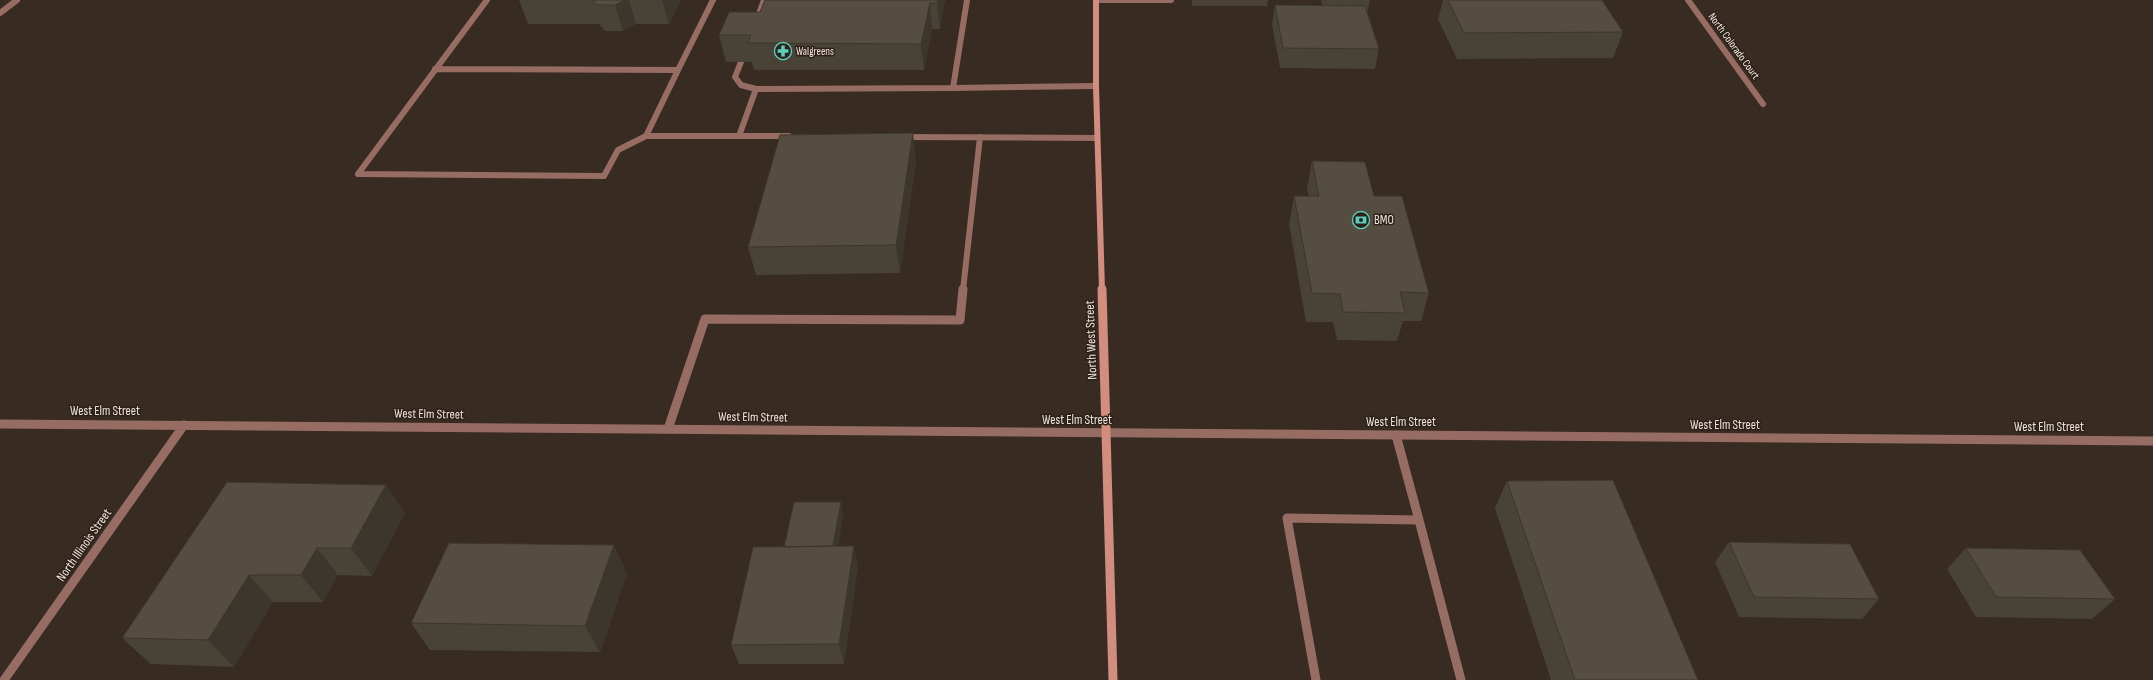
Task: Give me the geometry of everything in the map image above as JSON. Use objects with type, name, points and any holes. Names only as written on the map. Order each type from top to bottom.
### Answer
[{"type":"main road","name":"North West Street","points":[[1096,0],[1097,138],[1113,680]]},
{"type":"street","points":[[0,13],[17,0]]},
{"type":"street","points":[[487,0],[358,174],[604,176],[618,150],[646,136],[793,136]]},
{"type":"street","points":[[646,136],[713,0]]},
{"type":"street","points":[[754,26],[764,0]]},
{"type":"street","points":[[953,88],[967,0]]},
{"type":"street","points":[[1096,0],[1171,0]]},
{"type":"street","name":"North Colorado Court","points":[[1688,0],[1763,104]]},
{"type":"street","points":[[741,62],[735,77],[741,85],[756,89],[1096,86]]},
{"type":"street","points":[[435,69],[678,70]]},
{"type":"street","points":[[739,136],[756,89]]},
{"type":"street","points":[[895,137],[1097,138]]},
{"type":"street","points":[[668,429],[706,319],[960,320],[980,138]]},
{"type":"street","name":"West Elm Street","points":[[0,424],[2153,441]]},
{"type":"street","name":"North Illinois Street","points":[[4,680],[184,425]]},
{"type":"street","points":[[1396,435],[1461,680]]},
{"type":"street","points":[[1316,680],[1287,518],[1419,520]]},
{"type":"building","points":[[593,0],[625,0],[615,5],[596,5]]},
{"type":"building","points":[[765,0],[938,0],[937,3],[930,3],[921,44],[748,43],[751,35],[719,35],[729,12],[760,12]]},
{"type":"building","points":[[1448,0],[1602,0],[1623,32],[1464,33]]},
{"type":"building","points":[[1275,5],[1365,6],[1379,49],[1283,48]]},
{"type":"building","points":[[913,133],[896,245],[748,247],[780,135]]},
{"type":"building","points":[[1312,161],[1365,162],[1374,196],[1402,196],[1429,293],[1400,292],[1405,313],[1343,312],[1340,294],[1312,293],[1294,196],[1319,196]]},
{"type":"building","points":[[1613,480],[1698,680],[1575,680],[1507,481]]},
{"type":"building","points":[[227,482],[386,485],[351,548],[317,548],[301,575],[249,575],[208,640],[122,638]]},
{"type":"building","points":[[794,502],[841,502],[833,546],[784,547]]},
{"type":"building","points":[[1729,542],[1850,544],[1879,599],[1754,597]]},
{"type":"building","points":[[449,543],[614,545],[585,626],[411,623]]},
{"type":"building","points":[[854,546],[839,644],[731,645],[753,547]]},
{"type":"building","points":[[1966,548],[2080,550],[2115,599],[1996,597]]},
{"type":"place","name":"Walgreens","points":[[783,51]]},
{"type":"place","name":"BMO","points":[[1361,220]]}]
